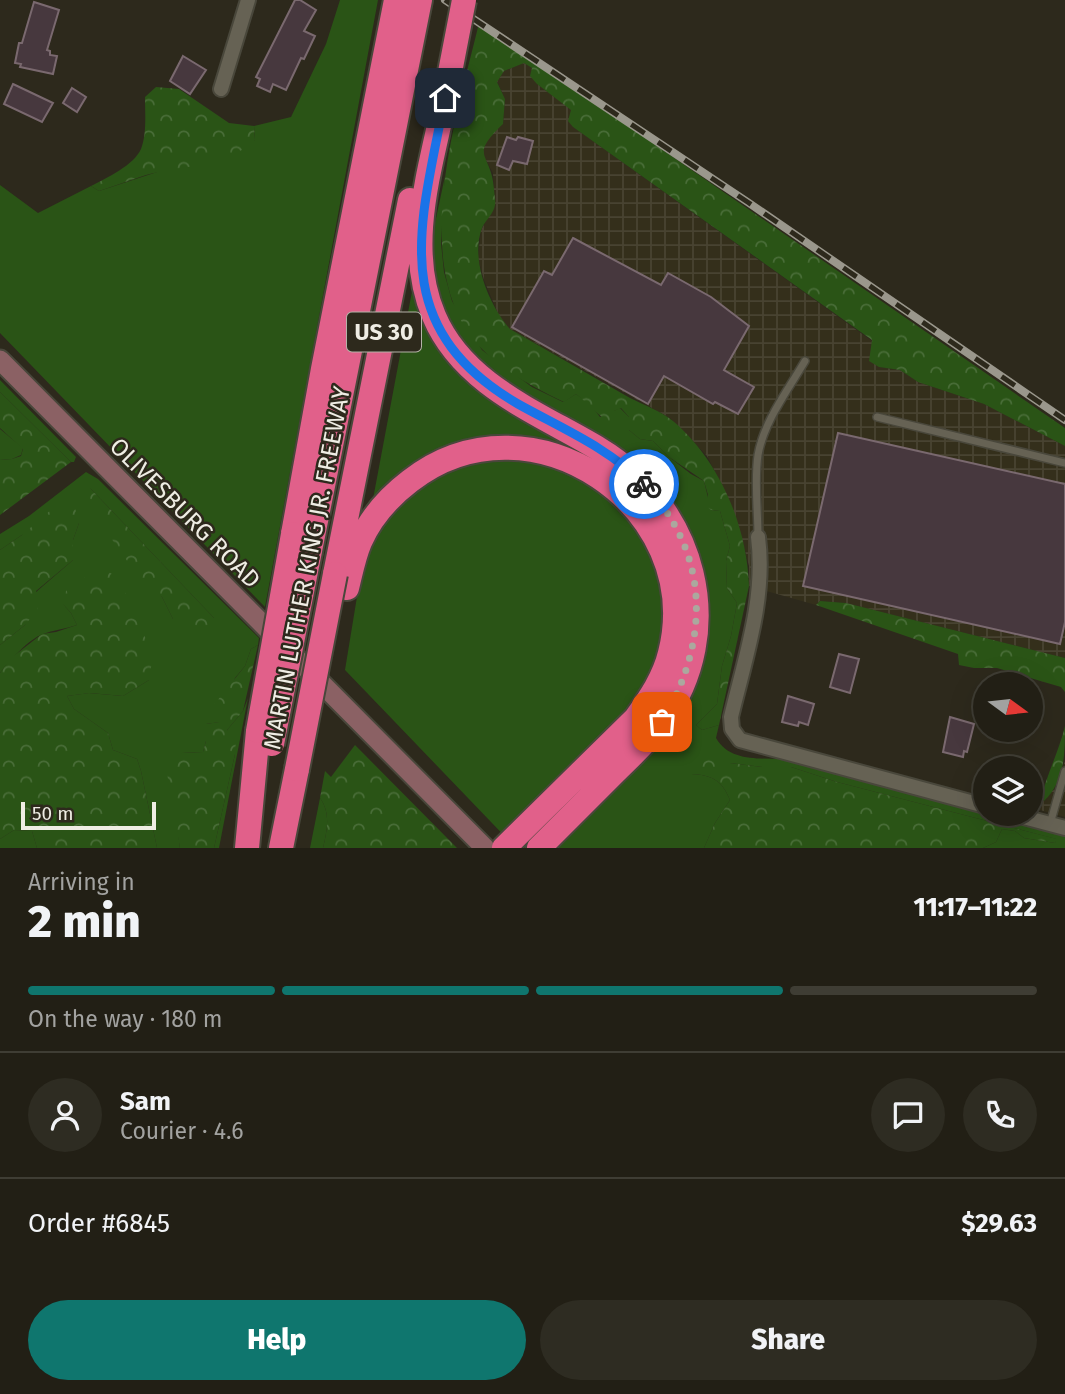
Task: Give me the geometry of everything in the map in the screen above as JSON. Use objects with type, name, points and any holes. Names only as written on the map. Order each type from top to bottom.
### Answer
[{"type":"highway","points":[[302,542],[323,369],[396,0]]},
{"type":"highway","name":"MARTIN LUTHER KING JR. FREEWAY","points":[[249,848],[265,737],[302,542],[420,0]]},
{"type":"highway","name":"MARTIN LUTHER KING JR. FREEWAY","points":[[281,848],[303,776],[439,93],[449,0]]},
{"type":"highway","points":[[464,0],[439,93],[422,212],[421,258],[427,296],[442,332],[456,353],[499,392],[601,450],[637,476],[653,493],[672,520],[686,552],[695,590],[697,629],[689,667],[662,722],[632,756],[539,848]]},
{"type":"highway","points":[[341,581],[369,524],[385,503],[417,475],[434,465],[478,450],[498,447],[541,451],[583,466],[618,489],[644,518],[667,564],[674,600],[673,637],[664,673],[636,718],[505,848]]},
{"type":"highway","points":[[296,848],[303,776]]},
{"type":"main road","name":"OLIVESBURG ROAD","points":[[0,360],[485,848]]},
{"type":"street","points":[[221,89],[248,0]]},
{"type":"street","points":[[758,537],[759,593],[731,717],[732,729],[740,740],[973,803]]},
{"type":"lane","points":[[758,537],[758,455],[776,411],[805,361]]},
{"type":"lane","points":[[877,417],[1065,463]]},
{"type":"lane","points":[[1058,826],[1065,771]]},
{"type":"shaded area","points":[[524,63],[532,68],[537,84],[572,110],[573,127],[872,341],[880,367],[900,370],[918,382],[984,404],[1065,446],[1065,658],[846,603],[820,601],[816,605],[749,586],[749,566],[738,525],[707,456],[670,418],[510,329],[499,316],[478,258],[481,230],[495,205],[493,173],[483,155],[485,141],[503,124],[505,99],[497,81],[504,71]]},
{"type":"shaded area","points":[[1065,760],[1065,817],[1043,811],[1043,800],[1059,783]]},
{"type":"green space","points":[[340,0],[378,0],[265,607],[0,333],[0,185],[38,213],[91,186],[99,191],[255,140],[254,126],[291,117],[326,44]]},
{"type":"green space","points":[[479,23],[1065,428],[1065,446],[984,404],[918,382],[900,370],[879,367],[869,361],[872,340],[573,127],[568,121],[571,110],[537,84],[530,76],[532,68],[524,63],[504,71],[497,82],[505,99],[503,124],[492,135],[484,149],[492,177],[495,205],[482,228],[479,241],[478,254],[484,282],[495,308],[510,329],[668,417],[689,437],[717,474],[743,540],[749,586],[719,725],[702,730],[696,725],[717,704],[722,666],[737,603],[727,588],[726,561],[730,546],[720,511],[706,506],[708,495],[704,481],[669,457],[653,441],[640,439],[629,430],[629,417],[621,408],[614,411],[617,420],[612,424],[576,394],[564,402],[501,366],[483,350],[460,317],[446,279],[442,237],[444,192],[459,102]]},
{"type":"green space","points":[[156,87],[179,89],[229,123],[254,126],[255,140],[244,149],[218,160],[146,175],[99,191],[91,186],[126,166],[141,149],[145,130],[145,97]]},
{"type":"green space","points":[[445,176],[441,243],[444,272],[452,301],[482,350],[532,387],[563,402],[576,394],[590,404],[600,417],[620,408],[629,417],[629,430],[640,439],[653,441],[669,457],[704,481],[711,510],[720,511],[730,546],[726,561],[727,588],[737,603],[722,666],[717,704],[696,725],[702,730],[719,725],[716,738],[722,746],[737,755],[783,759],[973,810],[973,817],[837,782],[791,767],[730,763],[691,774],[705,776],[720,783],[730,800],[715,823],[704,848],[516,848],[345,670],[373,499],[413,286],[432,237]]},
{"type":"green space","points":[[0,380],[76,457],[74,462],[0,392]]},
{"type":"green space","points":[[0,392],[71,462],[0,515],[0,460],[21,456],[23,449],[0,428]]},
{"type":"green space","points":[[0,429],[23,448],[21,455],[0,460]]},
{"type":"green space","points":[[86,472],[98,479],[259,638],[258,645],[251,649],[245,666],[235,678],[220,722],[206,724],[203,752],[182,753],[177,825],[180,848],[157,848],[137,759],[113,750],[108,733],[74,709],[67,696],[89,693],[123,696],[149,680],[63,604],[77,625],[38,637],[20,651],[0,673],[0,645],[25,625],[36,592],[73,560],[73,540],[79,523],[22,535],[0,550],[0,534],[29,516]],"holes":[[[90,488],[214,618],[173,619],[162,597]]]},
{"type":"green space","points":[[90,488],[214,618],[215,625],[209,631],[188,630],[173,619],[162,597],[135,572],[106,531],[86,494]]},
{"type":"green space","points":[[60,502],[74,504],[79,523],[73,540],[73,560],[36,591],[38,609],[25,625],[0,645],[0,550]]},
{"type":"green space","points":[[104,569],[112,574],[123,588],[153,655],[149,680],[123,696],[90,693],[67,696],[74,709],[108,733],[113,750],[137,759],[157,848],[37,848],[32,831],[14,830],[0,839],[0,673],[11,658],[42,634],[77,625],[63,604],[66,591],[90,574]]},
{"type":"green space","points":[[820,601],[846,603],[1065,658],[1065,692],[1061,687],[1043,682],[1043,672],[1010,672],[997,668],[959,665],[958,654],[816,605]]},
{"type":"green space","points":[[258,645],[243,711],[227,730],[236,739],[235,754],[214,848],[180,848],[165,762],[182,753],[203,752],[206,724],[219,722],[213,706],[245,666],[251,649]]},
{"type":"green space","points":[[248,698],[219,848],[214,848],[235,754],[227,730],[243,711]]},
{"type":"green space","points":[[1065,726],[1060,776],[1044,801],[1043,792]]},
{"type":"green space","points":[[355,745],[457,848],[323,848],[327,816],[320,798],[325,771],[331,777]]},
{"type":"green space","points":[[714,753],[730,763],[791,767],[837,782],[973,817],[973,826],[1007,826],[1057,839],[1055,843],[1024,838],[1015,831],[1002,829],[996,842],[983,848],[704,848],[715,823],[730,800],[720,783],[705,776],[691,774],[685,769],[699,755]]},
{"type":"green space","points":[[320,798],[327,816],[326,835],[323,848],[310,848]]},
{"type":"green space","points":[[1006,826],[1032,826],[1065,835],[1065,848],[983,848],[996,842],[1002,829],[1015,831],[1024,838],[1055,843],[1056,839]]},
{"type":"green space","points":[[14,830],[32,831],[37,848],[0,848],[0,839]]},
{"type":"building","points":[[295,0],[300,0],[316,10],[304,31],[315,36],[286,90],[273,84],[270,92],[257,86],[260,79],[256,77]]},
{"type":"building","points":[[34,2],[59,10],[47,50],[50,55],[57,56],[53,74],[20,67],[21,64],[15,63],[19,43],[22,43]]},
{"type":"building","points":[[183,56],[206,70],[190,94],[170,81]]},
{"type":"building","points":[[13,84],[53,103],[42,122],[4,104]]},
{"type":"building","points":[[72,88],[86,97],[77,112],[63,103]]},
{"type":"building","points":[[507,137],[533,141],[527,164],[513,161],[509,170],[497,165]]},
{"type":"building","points":[[573,238],[661,285],[668,273],[711,297],[749,326],[724,370],[754,387],[738,414],[715,402],[713,404],[664,376],[648,404],[512,327],[544,271],[552,275]]},
{"type":"building","points":[[838,433],[1065,484],[1065,622],[1060,644],[803,586]]},
{"type":"building","points":[[839,654],[859,659],[850,693],[830,687]]},
{"type":"building","points":[[788,696],[814,704],[808,725],[799,722],[798,726],[782,722]]},
{"type":"building","points":[[950,717],[973,724],[967,752],[964,751],[963,757],[943,752]]},
{"type":"railway","points":[[445,0],[749,203],[1065,420]]},
{"type":"way so far","points":[[644,484],[672,520],[686,552],[692,571],[697,610],[697,629],[689,667],[683,684],[662,722]]},
{"type":"route","points":[[445,98],[422,212],[420,238],[423,275],[433,315],[456,353],[499,392],[601,450],[644,484]]}]
